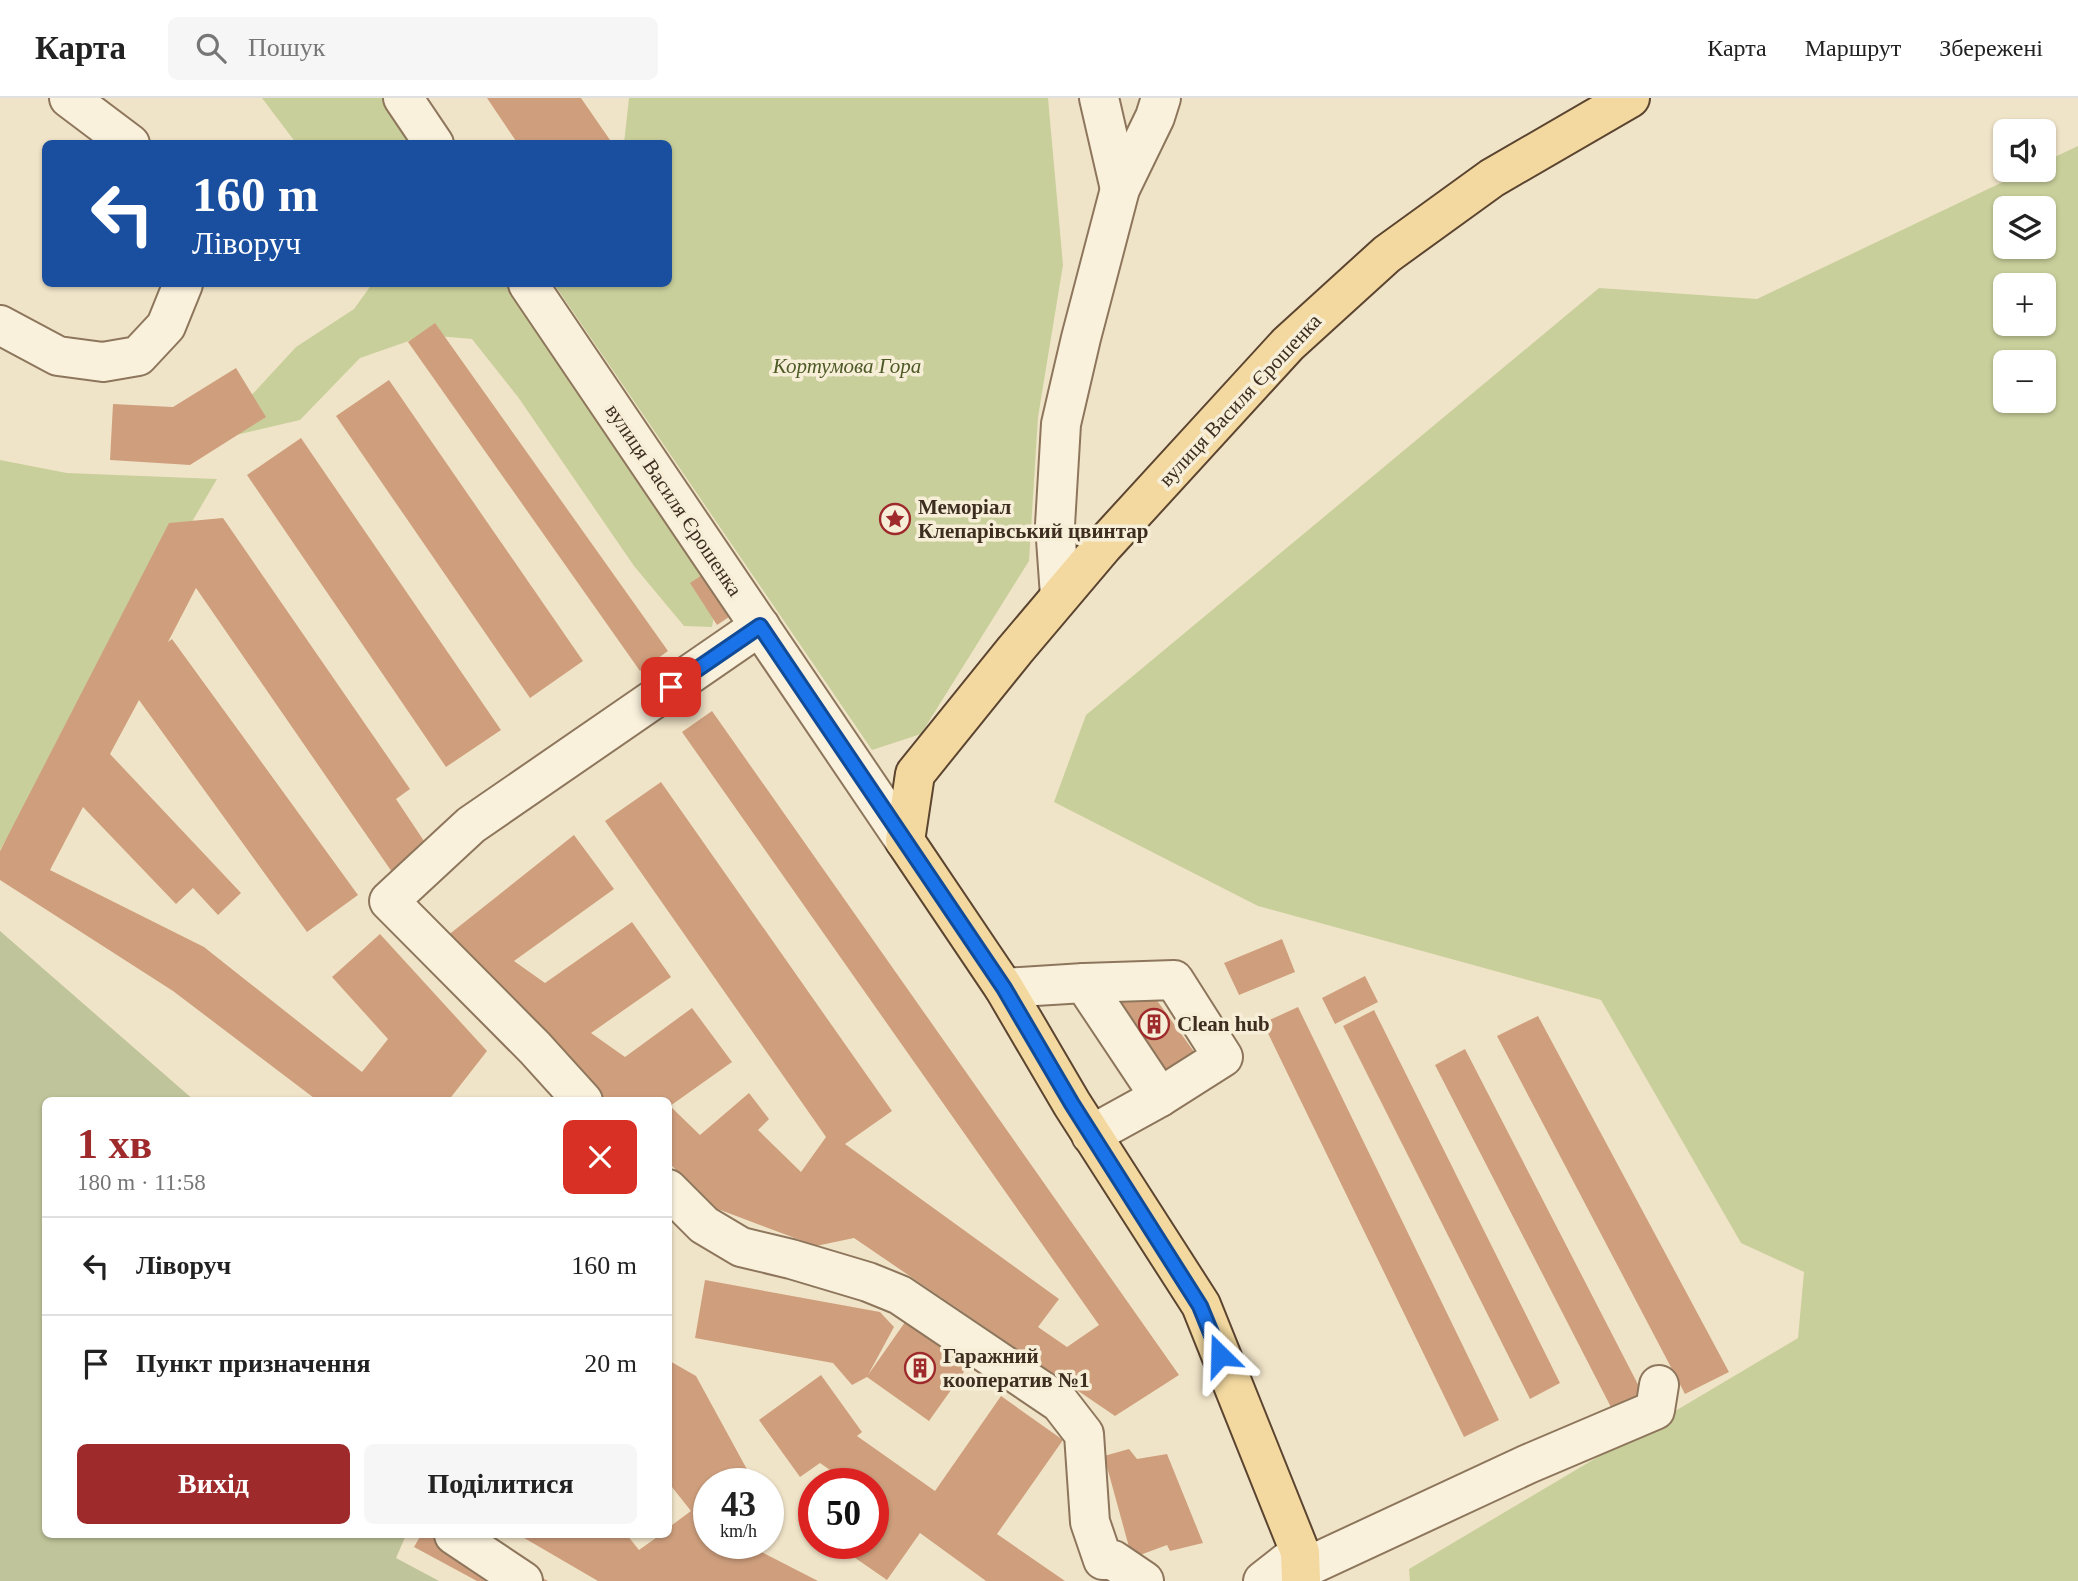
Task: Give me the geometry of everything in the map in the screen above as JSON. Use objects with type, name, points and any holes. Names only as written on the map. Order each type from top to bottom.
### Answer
[{"type":"main road","name":"вулиця Василя Єрошенка","points":[[915,774],[1103,546],[1288,344],[1387,254],[1492,178],[1630,98]]},
{"type":"main road","points":[[905,841],[915,774]]},
{"type":"main road","name":"вулиця Василя Єрошенка","points":[[905,841],[1004,988],[1091,1135],[1200,1306],[1300,1568]]},
{"type":"lane","points":[[69,98],[125,140]]},
{"type":"lane","points":[[403,98],[431,140]]},
{"type":"lane","points":[[1099,98],[1120,189]]},
{"type":"lane","points":[[1060,596],[1055,525],[1061,424],[1120,189],[1164,104]]},
{"type":"lane","points":[[0,325],[58,356],[103,362],[138,356],[166,326],[182,287]]},
{"type":"lane","name":"вулиця Василя Єрошенка","points":[[530,287],[905,841]]},
{"type":"lane","points":[[579,1097],[535,1048],[389,901],[471,825],[760,626]]},
{"type":"lane","points":[[867,786],[915,774]]},
{"type":"lane","points":[[1004,988],[1174,980],[1223,1057],[1160,1097],[1091,1135]]},
{"type":"lane","points":[[1084,983],[1160,1097]]},
{"type":"lane","points":[[672,1193],[704,1224],[741,1247],[830,1270],[900,1295],[1060,1404],[1084,1434],[1090,1522],[1101,1570],[1113,1560],[1144,1581]]},
{"type":"lane","points":[[1263,1581],[1300,1568],[1528,1464],[1655,1410],[1659,1385]]},
{"type":"lane","points":[[458,1538],[523,1581]]},
{"type":"green space","points":[[262,98],[382,98],[411,140],[294,140]]},
{"type":"green space","name":"Кортумова Гора","points":[[629,98],[1048,98],[1063,265],[1038,417],[1029,561],[921,734],[872,750],[556,287],[672,287],[672,140],[624,140]]},
{"type":"green space","points":[[2078,146],[2078,1581],[1410,1581],[1409,1569],[1798,1338],[1804,1272],[1741,1243],[1601,1000],[1258,906],[1054,802],[1086,715],[1599,288],[1757,299],[2003,182],[2056,182],[2056,156]]},
{"type":"green space","points":[[370,287],[510,287],[703,567],[718,594],[712,627],[684,626],[634,566],[518,397],[472,339],[426,335],[360,358],[300,420],[236,435],[236,412],[296,347],[354,309]]},
{"type":"green space","points":[[0,460],[67,473],[217,479],[0,850]]},
{"type":"green space","points":[[0,931],[190,1097],[42,1097],[42,1538],[405,1538],[396,1558],[439,1581],[0,1581]]},
{"type":"building","points":[[487,98],[581,98],[610,140],[515,140]]},
{"type":"building","points":[[435,323],[668,651],[640,671],[408,342]]},
{"type":"building","points":[[236,368],[266,417],[190,465],[110,460],[113,404],[173,407]]},
{"type":"building","points":[[389,380],[583,661],[530,698],[336,416]]},
{"type":"building","points":[[301,438],[501,730],[446,767],[247,475]]},
{"type":"building","points":[[223,518],[410,789],[396,799],[428,847],[392,872],[196,588],[168,642],[172,639],[358,895],[307,932],[139,700],[110,754],[241,893],[218,915],[193,888],[176,904],[83,807],[50,870],[204,947],[362,1072],[388,1039],[332,977],[380,934],[487,1051],[451,1097],[313,1097],[173,991],[0,880],[0,851],[169,523]]},
{"type":"building","points":[[702,575],[729,617],[717,625],[690,583]]},
{"type":"building","points":[[712,711],[1179,1375],[1115,1416],[854,1238],[816,1246],[715,1208],[672,1166],[672,1108],[700,1135],[749,1093],[769,1119],[758,1130],[801,1172],[826,1137],[605,821],[661,782],[892,1111],[845,1144],[1059,1299],[1038,1327],[1067,1347],[1099,1325],[682,732]]},
{"type":"building","points":[[574,835],[614,889],[514,961],[545,983],[632,922],[671,977],[591,1033],[625,1057],[692,1008],[732,1062],[672,1105],[672,1097],[602,1097],[442,940]]},
{"type":"building","points":[[1282,939],[1295,972],[1239,995],[1224,963]]},
{"type":"building","points":[[1365,976],[1378,1002],[1335,1024],[1322,998]]},
{"type":"building","name":"Clean hub","points":[[1109,987],[1148,988],[1200,1060],[1169,1074]]},
{"type":"building","points":[[1298,1007],[1499,1420],[1464,1437],[1263,1023]]},
{"type":"building","points":[[1374,1010],[1560,1383],[1530,1399],[1343,1026]]},
{"type":"building","points":[[1538,1016],[1729,1372],[1685,1394],[1497,1036]]},
{"type":"building","points":[[1465,1049],[1646,1400],[1615,1415],[1435,1065]]},
{"type":"building","points":[[705,1280],[880,1312],[894,1327],[868,1375],[910,1315],[973,1359],[929,1421],[867,1377],[852,1385],[833,1363],[695,1338]]},
{"type":"building","points":[[672,1362],[696,1376],[746,1468],[693,1468],[693,1559],[775,1559],[818,1581],[598,1581],[524,1538],[629,1538],[639,1550],[656,1538],[672,1538],[672,1525],[691,1511],[672,1487]]},
{"type":"building","points":[[821,1375],[862,1432],[857,1436],[935,1491],[1001,1396],[1063,1440],[997,1534],[1065,1581],[986,1581],[920,1533],[887,1580],[857,1559],[889,1559],[889,1468],[827,1468],[820,1463],[813,1468],[798,1468],[798,1474],[759,1420]]},
{"type":"building","points":[[1129,1449],[1137,1459],[1167,1454],[1203,1543],[1170,1551],[1167,1545],[1132,1558],[1104,1456]]},
{"type":"building","points":[[419,1538],[468,1538],[548,1581],[477,1581],[414,1547]]},
{"type":"place","name":"Меморіал Клепарівський цвинтар","points":[[895,519]]},
{"type":"place","name":"Clean hub","points":[[1154,1024]]},
{"type":"place","name":"Гаражний кооператив №1","points":[[920,1368]]},
{"type":"route","points":[[671,687],[760,626],[1004,988],[1072,1104],[1200,1306],[1220,1355]]}]
